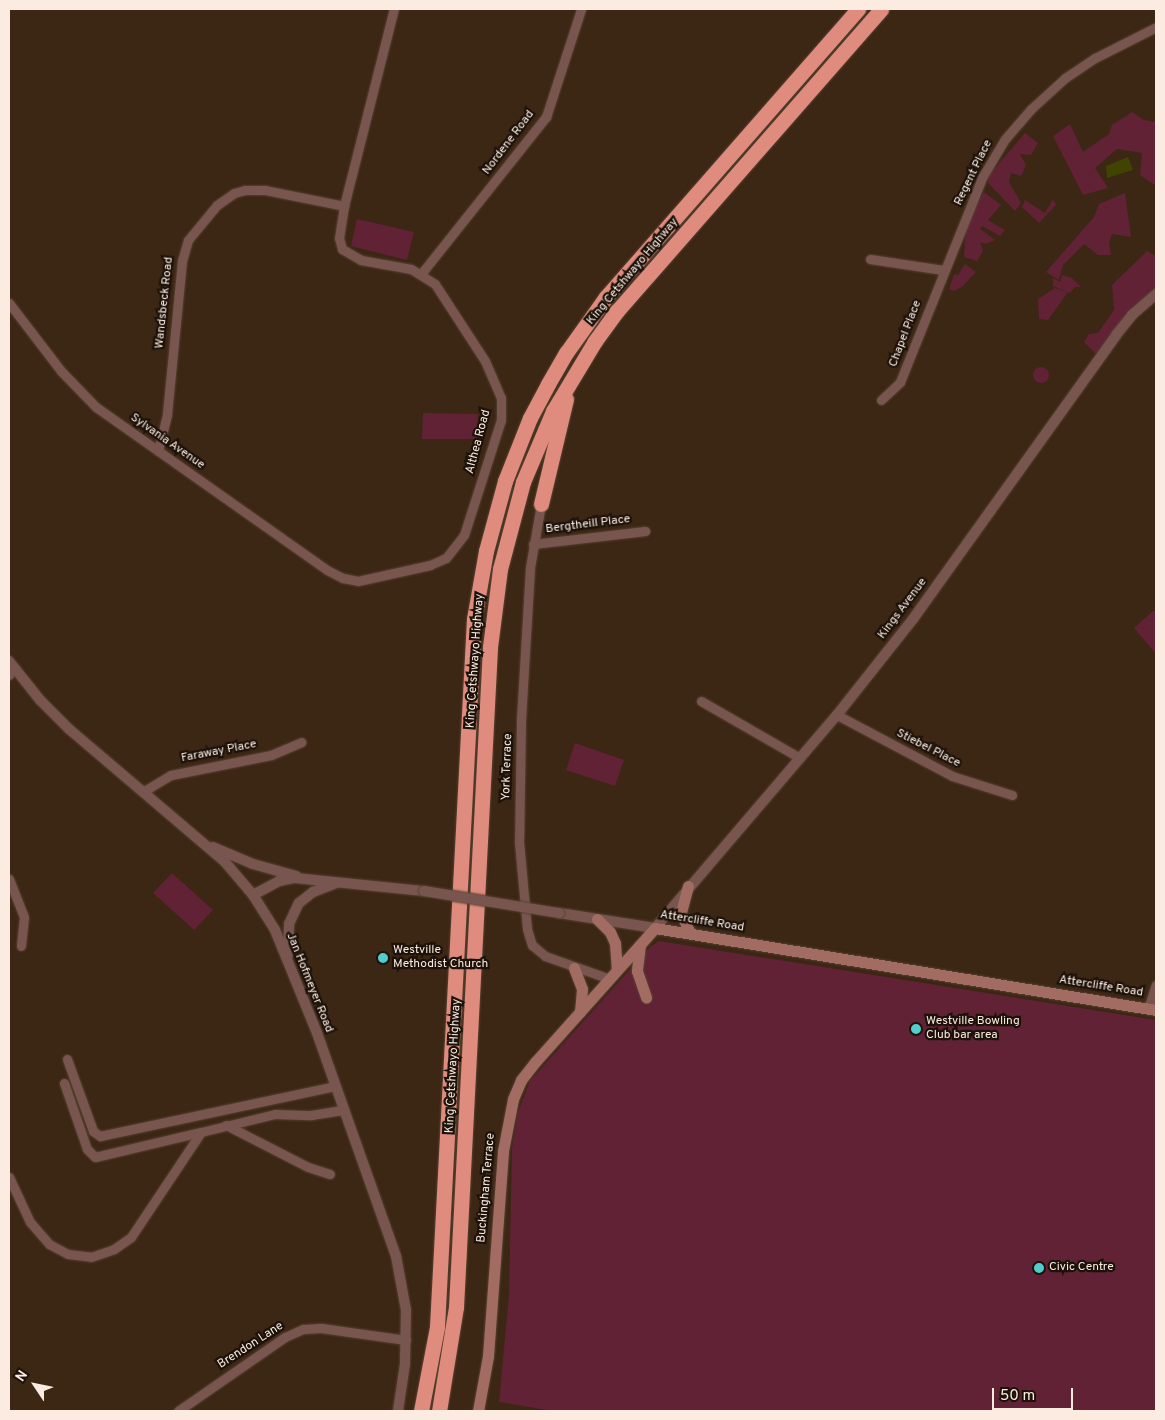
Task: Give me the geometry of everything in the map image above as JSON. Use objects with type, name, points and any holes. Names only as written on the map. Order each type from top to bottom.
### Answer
[{"type":"highway","name":"King Cetshwayo Highway","points":[[421,1411],[437,1327],[474,619],[486,551],[505,480],[530,418],[548,384],[566,353],[606,297],[858,9]]},
{"type":"highway","name":"King Cetshwayo Highway","points":[[439,1411],[456,1307],[494,606],[510,524],[523,482],[553,410],[570,380],[616,311],[880,9]]},
{"type":"highway","points":[[541,504],[570,380]]},
{"type":"main road","points":[[688,886],[681,913],[690,933]]},
{"type":"main road","points":[[597,919],[615,942],[613,975]]},
{"type":"main road","name":"Attercliffe Road","points":[[655,928],[1152,1010]]},
{"type":"main road","name":"Buckingham Terrace","points":[[478,1411],[488,1356],[503,1151],[510,1111],[527,1071],[655,928]]},
{"type":"main road","points":[[641,944],[637,971],[646,997]]},
{"type":"main road","points":[[574,968],[582,990],[580,1012]]},
{"type":"street","points":[[344,206],[394,9]]},
{"type":"street","name":"Nordene Road","points":[[421,274],[546,117],[581,9]]},
{"type":"street","name":"Regent Place","points":[[943,270],[983,176],[1014,127],[1065,78],[1095,58],[1156,27]]},
{"type":"street","name":"Wandsbeck Road","points":[[158,451],[167,414],[182,261],[194,230],[217,205],[234,193],[245,190],[265,190],[344,206]]},
{"type":"street","name":"Althea Road","points":[[336,575],[350,580],[366,580],[446,558],[464,535],[501,420],[501,398],[485,361],[440,290],[421,274],[361,260],[347,253],[339,238],[344,206]]},
{"type":"street","points":[[870,259],[943,270]]},
{"type":"street","name":"Chapel Place","points":[[881,400],[900,382],[943,270]]},
{"type":"street","name":"Kings Avenue","points":[[655,928],[688,886],[837,715],[913,620],[1116,335],[1132,315],[1156,294]]},
{"type":"street","name":"Sylvania Avenue","points":[[9,303],[84,396],[158,451],[336,575]]},
{"type":"street","name":"York Terrace","points":[[541,504],[533,544],[521,720],[519,820],[522,882],[527,929],[532,945],[545,956],[574,968],[613,975]]},
{"type":"street","name":"Bergtheill Place","points":[[533,544],[645,531]]},
{"type":"street","name":"Jan Hofmeyer Road","points":[[10,668],[63,723],[205,843],[253,895],[288,960],[396,1256],[406,1310],[406,1340],[398,1411]]},
{"type":"street","points":[[702,701],[800,758]]},
{"type":"street","name":"Stiebel Place","points":[[837,715],[952,776],[1012,795]]},
{"type":"street","name":"Faraway Place","points":[[144,792],[171,775],[271,754],[301,742]]},
{"type":"street","points":[[205,843],[253,864],[304,878]]},
{"type":"street","name":"Attercliffe Road","points":[[253,895],[279,881],[304,878],[343,881],[424,891],[655,928]]},
{"type":"street","points":[[9,879],[24,917],[21,946]]},
{"type":"street","points":[[288,960],[288,932],[299,903],[313,892],[343,881]]},
{"type":"street","points":[[1152,1010],[1156,985]]},
{"type":"street","points":[[67,1059],[93,1131],[100,1136],[335,1086]]},
{"type":"street","points":[[64,1083],[87,1149],[95,1156],[275,1114],[311,1115],[343,1110]]},
{"type":"street","points":[[226,1126],[308,1167],[330,1174]]},
{"type":"street","points":[[9,1177],[30,1222],[49,1244],[68,1254],[91,1257],[114,1249],[131,1237],[201,1132]]},
{"type":"street","name":"Brendon Lane","points":[[178,1411],[285,1337],[304,1329],[321,1328],[406,1340]]},
{"type":"shaded area","points":[[1132,112],[1144,120],[1156,122],[1156,186],[1140,175],[1142,153],[1117,149],[1095,168],[1108,188],[1083,195],[1053,136],[1070,124],[1083,152],[1109,134],[1112,125]]},
{"type":"shaded area","points":[[1025,133],[1038,143],[1031,155],[1020,154],[1026,165],[1021,176],[1011,173],[1009,182],[1021,203],[1015,211],[988,183],[989,175]]},
{"type":"shaded area","points":[[1128,157],[1133,170],[1107,178],[1106,166]]},
{"type":"shaded area","points":[[984,192],[1001,205],[988,220],[1005,230],[1000,236],[982,226],[980,229],[995,240],[986,244],[980,242],[983,251],[977,261],[964,257],[966,222]]},
{"type":"shaded area","points":[[1125,193],[1131,237],[1112,234],[1109,243],[1111,255],[1098,255],[1084,244],[1063,265],[1059,280],[1046,272],[1094,217],[1099,204]]},
{"type":"shaded area","points":[[1053,199],[1056,205],[1039,223],[1022,207],[1025,200],[1045,213]]},
{"type":"shaded area","points":[[357,219],[414,232],[407,260],[351,246]]},
{"type":"shaded area","points":[[1147,251],[1156,256],[1156,288],[1096,354],[1084,342],[1089,334],[1098,333],[1114,310],[1112,285]]},
{"type":"shaded area","points":[[965,264],[976,272],[962,287],[954,291],[949,289],[954,274],[958,275]]},
{"type":"shaded area","points":[[1062,275],[1072,278],[1081,287],[1075,287],[1070,293],[1053,286],[1053,278],[1060,282]]},
{"type":"shaded area","points":[[1055,288],[1068,292],[1048,320],[1039,319],[1038,299]]},
{"type":"shaded area","points":[[1041,367],[1047,369],[1049,375],[1047,381],[1041,383],[1035,381],[1033,375],[1035,369]]},
{"type":"shaded area","points":[[423,413],[478,414],[477,439],[422,439]]},
{"type":"shaded area","points":[[1153,611],[1156,611],[1156,654],[1134,628]]},
{"type":"shaded area","points":[[575,743],[624,760],[615,786],[566,770]]},
{"type":"shaded area","points":[[172,873],[213,910],[194,930],[153,893]]},
{"type":"shaded area","points":[[659,941],[1156,1020],[1156,1411],[553,1411],[499,1402],[509,1295],[512,1148],[518,1112],[530,1081],[650,947]]},
{"type":"place","name":"Westville Methodist Church","points":[[383,958]]},
{"type":"place","name":"Westville Bowling Club bar area","points":[[916,1029]]},
{"type":"place","name":"Civic Centre","points":[[1039,1268]]}]
